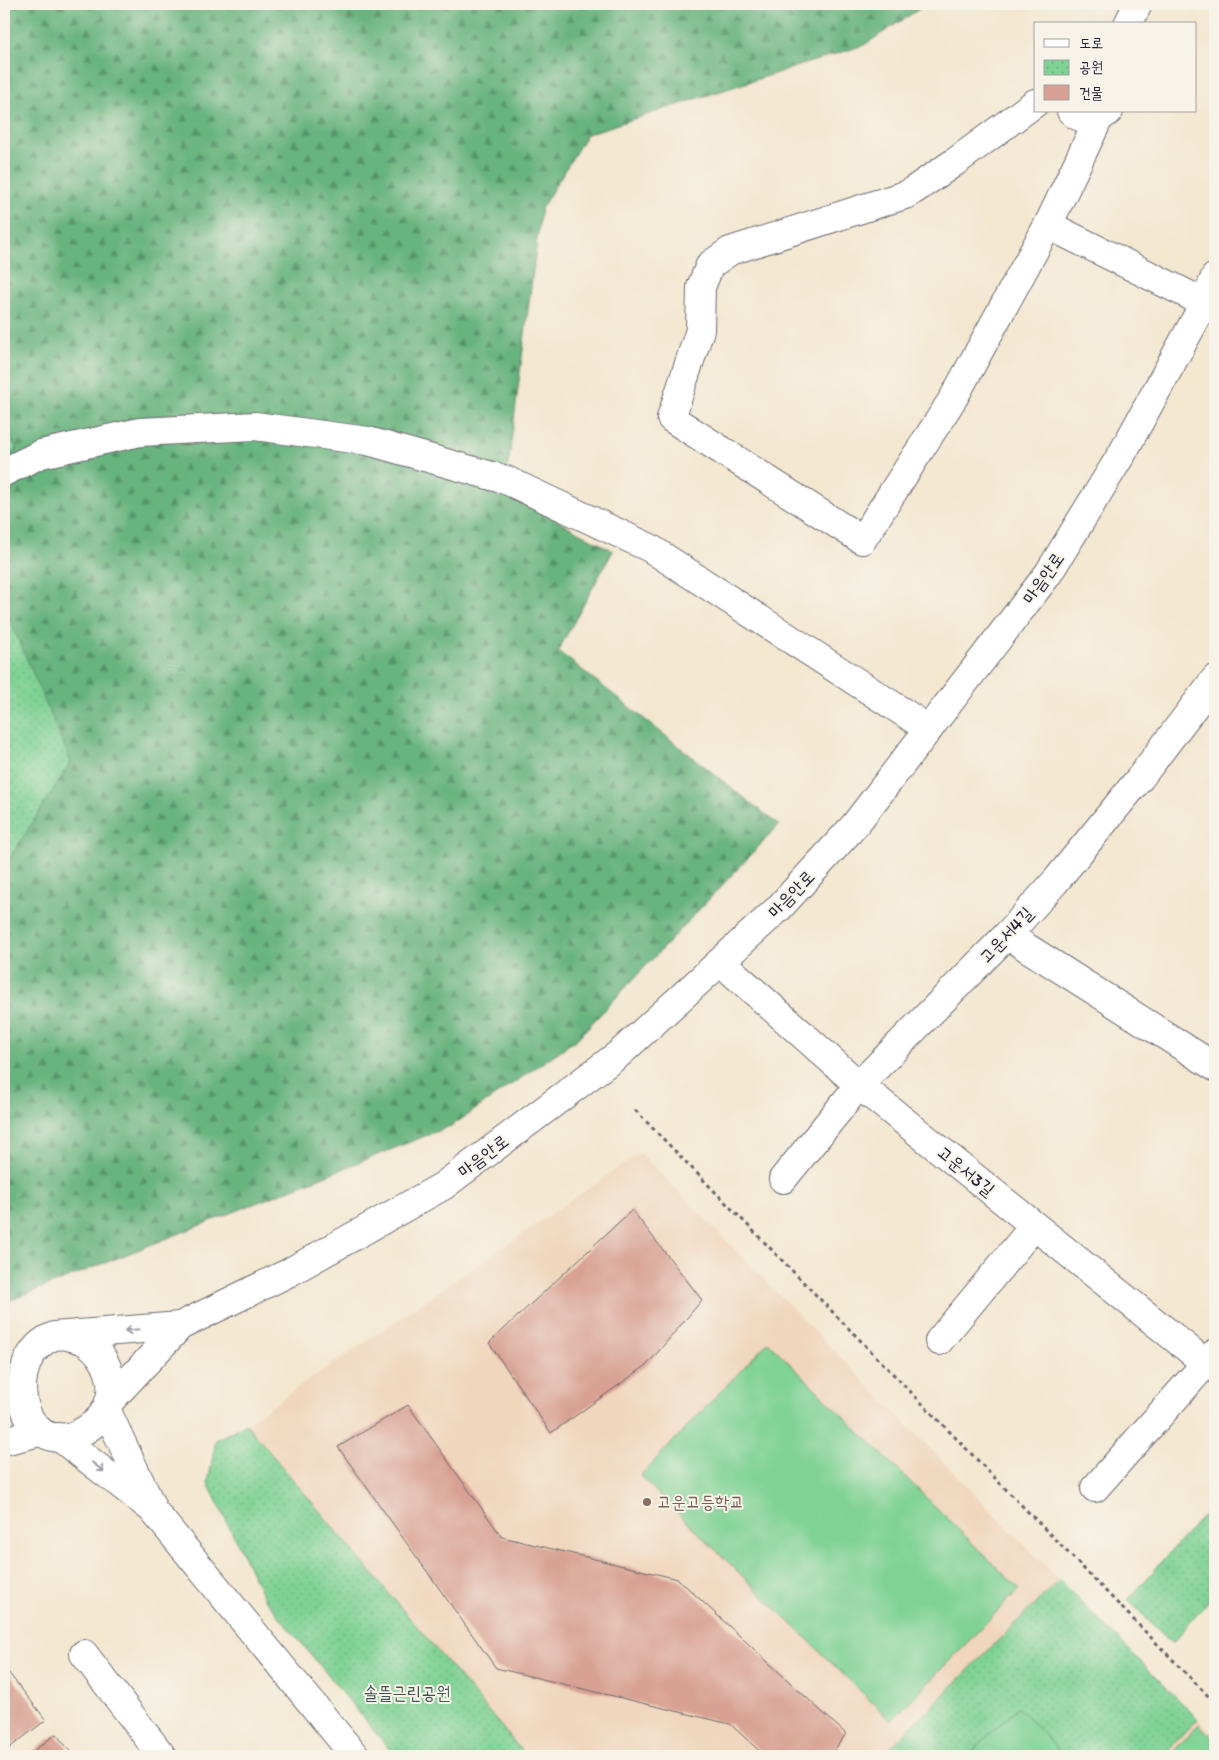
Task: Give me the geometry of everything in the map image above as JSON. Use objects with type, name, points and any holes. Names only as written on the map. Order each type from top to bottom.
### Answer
[{"type":"street","points":[[1129,22],[1138,4]]},
{"type":"street","points":[[1034,104],[908,194],[730,251],[710,265],[701,287],[700,330],[671,418],[862,540],[954,397],[1048,225],[1104,115]]},
{"type":"street","points":[[1072,112],[1082,119],[1091,120],[1104,115]]},
{"type":"street","points":[[1048,225],[1210,305]]},
{"type":"street","name":"마음안로","points":[[180,1326],[288,1273],[443,1186],[619,1054],[778,909],[854,826],[1048,574],[1210,305],[1215,277]]},
{"type":"street","points":[[4,472],[42,454],[140,432],[255,426],[378,444],[506,480],[650,548],[929,729]]},
{"type":"street","name":"고운서4길","points":[[783,1179],[860,1085],[1007,935],[1055,882],[1140,778],[1215,679]]},
{"type":"street","points":[[1007,935],[1215,1067]]},
{"type":"street","name":"고운서3길","points":[[721,962],[860,1085],[1034,1226],[1211,1359]]},
{"type":"street","points":[[939,1342],[1034,1226]]},
{"type":"street","points":[[180,1326],[54,1336],[41,1340],[29,1347],[12,1365],[13,1370],[10,1384],[12,1399],[18,1413],[27,1424],[50,1435],[152,1509],[355,1756]]},
{"type":"street","points":[[4,1441],[50,1435],[74,1435],[87,1430],[98,1421],[108,1405],[180,1326]]},
{"type":"street","points":[[68,1336],[85,1341],[98,1352],[108,1367],[111,1384],[108,1405],[152,1509]]},
{"type":"street","points":[[1095,1488],[1211,1359]]},
{"type":"street","points":[[84,1654],[162,1756]]},
{"type":"path","points":[[635,1110],[1215,1703]]},
{"type":"shaded area","name":"고운고등학교","points":[[640,1153],[1059,1580],[882,1756],[526,1756],[246,1424]]},
{"type":"shaded area","points":[[1198,1719],[1215,1735],[1215,1756],[1162,1756]]},
{"type":"green space","points":[[4,4],[927,4],[864,45],[587,134],[541,209],[509,459],[502,490],[613,551],[558,651],[779,825],[577,1039],[453,1125],[4,1303]]},
{"type":"green space","points":[[4,416],[17,451],[4,458]]},
{"type":"green space","points":[[4,606],[71,762],[4,867]]},
{"type":"green space","points":[[768,1342],[1019,1589],[891,1721],[640,1476]]},
{"type":"green space","name":"솔뜰근린공원","points":[[246,1424],[526,1756],[395,1756],[264,1598],[208,1483],[216,1440]]},
{"type":"green space","points":[[1215,1502],[1215,1593],[1172,1644],[1128,1600]]},
{"type":"green space","points":[[1059,1580],[1198,1719],[1162,1756],[882,1756]]},
{"type":"green space","points":[[1018,1707],[1064,1756],[967,1756]]},
{"type":"green space","points":[[1199,1724],[1215,1740],[1215,1756],[1169,1756]]},
{"type":"building","points":[[632,1210],[702,1300],[647,1365],[551,1433],[489,1343]]},
{"type":"building","points":[[408,1405],[502,1537],[678,1579],[846,1734],[830,1756],[765,1756],[730,1724],[496,1668],[338,1447]]},
{"type":"building","points":[[4,1667],[46,1720],[8,1749],[4,1743]]},
{"type":"building","points":[[56,1734],[74,1756],[27,1756]]},
{"type":"place","name":"고운고등학교","points":[[647,1502]]}]
